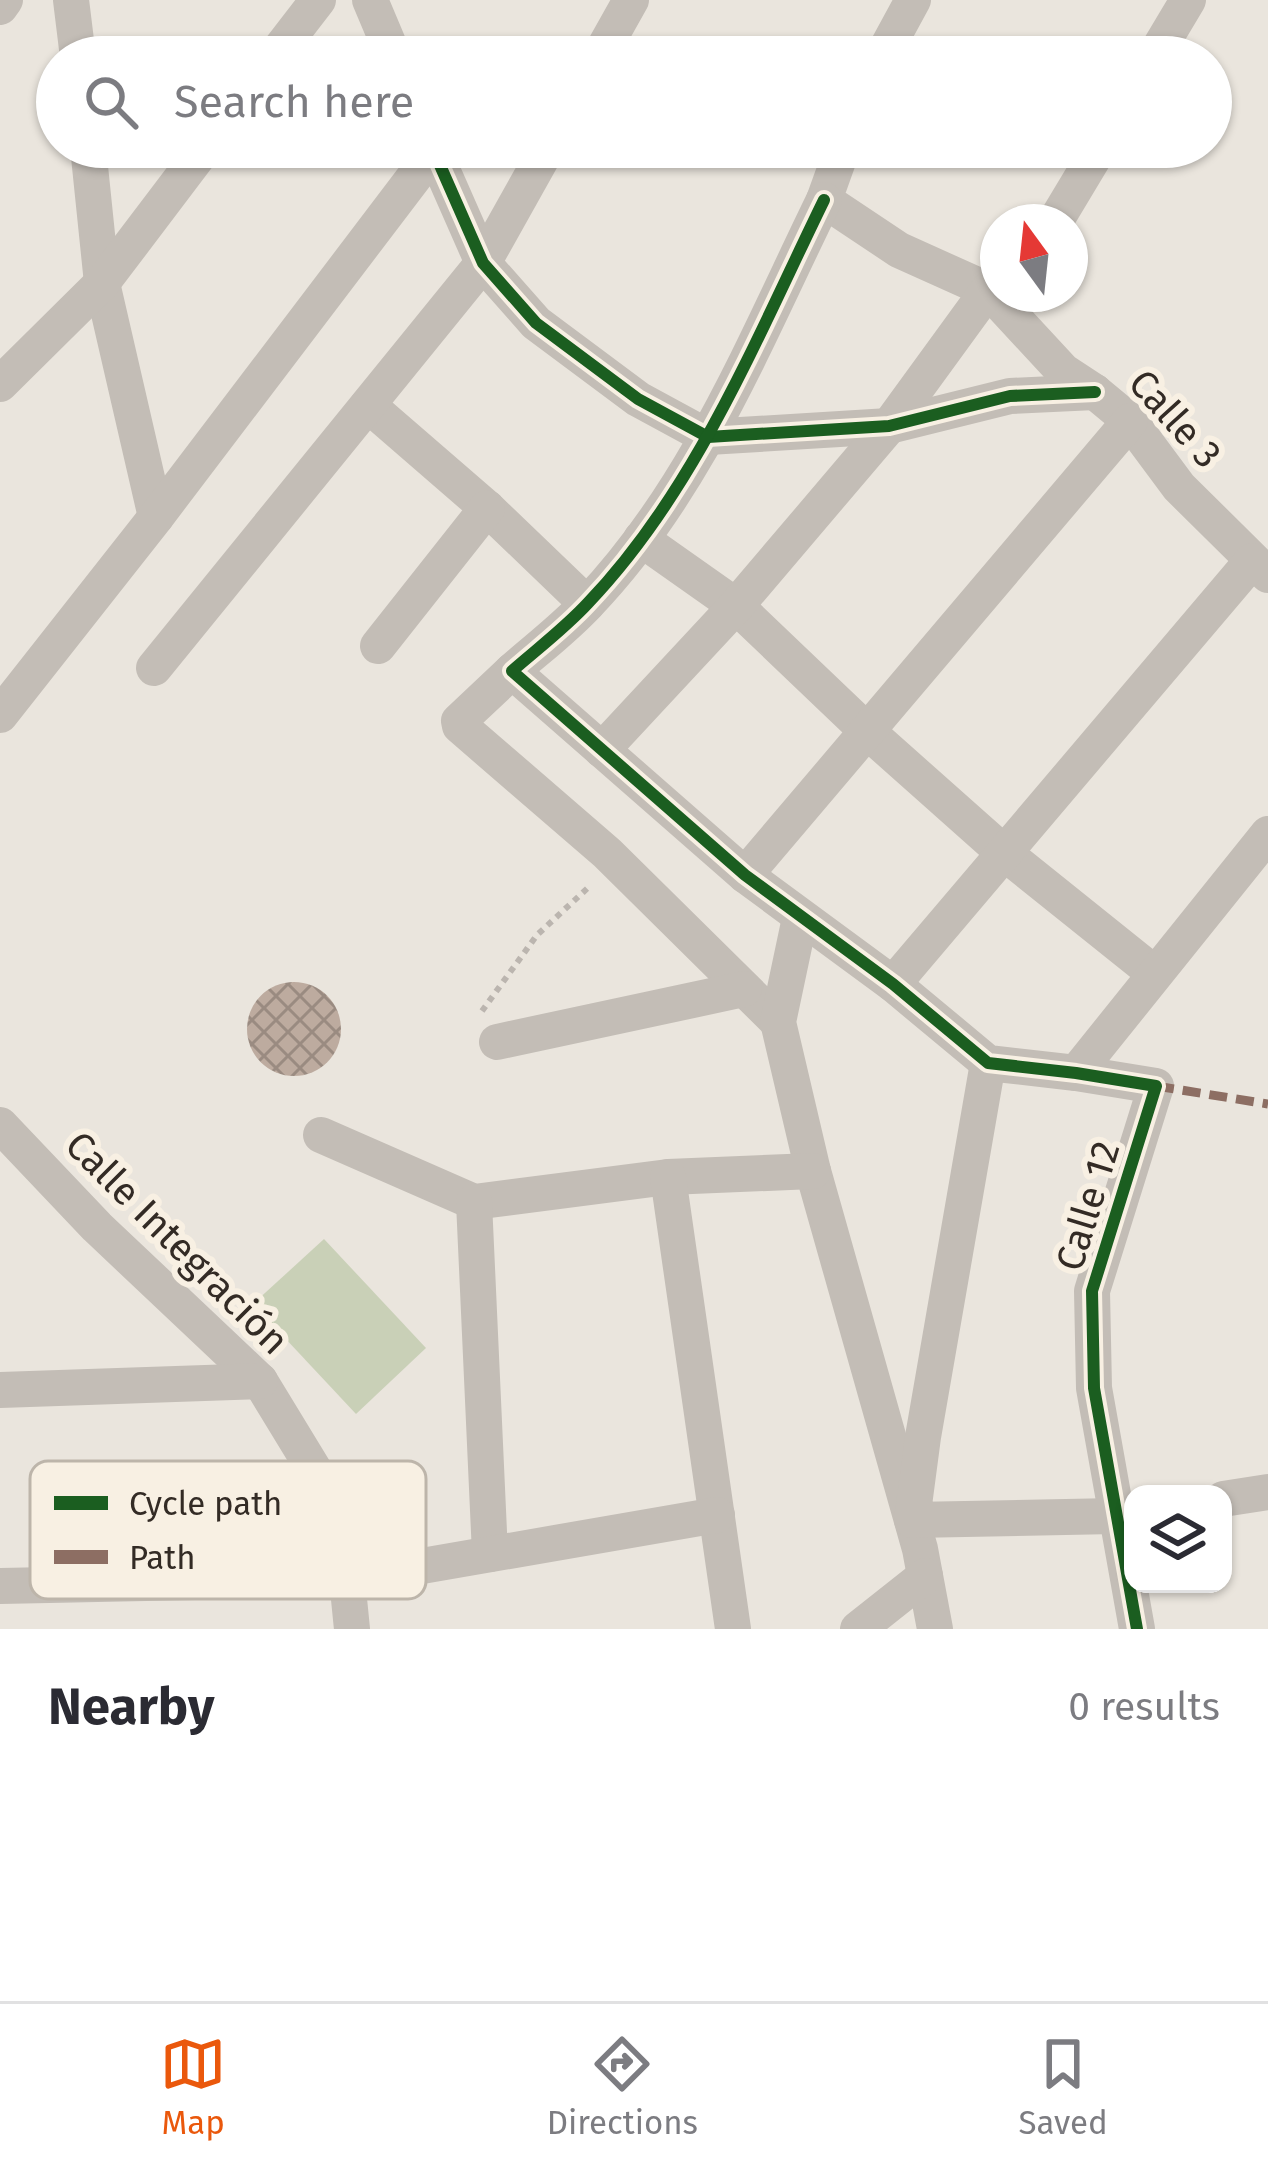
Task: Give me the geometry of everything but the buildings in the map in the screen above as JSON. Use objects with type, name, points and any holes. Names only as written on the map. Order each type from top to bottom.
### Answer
[{"type":"street","points":[[70,0],[75,36]]},
{"type":"street","points":[[290,36],[318,0]]},
{"type":"street","points":[[370,0],[385,36]]},
{"type":"street","points":[[611,36],[631,0]]},
{"type":"street","points":[[893,36],[913,0]]},
{"type":"street","points":[[1167,36],[1188,0]]},
{"type":"street","points":[[90,168],[102,283],[155,517]]},
{"type":"street","points":[[0,384],[102,283],[189,168]]},
{"type":"street","points":[[0,715],[419,168]]},
{"type":"street","points":[[441,168],[483,263],[536,323],[638,399],[708,437],[889,426],[1010,396],[1095,392]]},
{"type":"street","points":[[154,668],[483,263],[536,168]]},
{"type":"street","points":[[778,1022],[615,862],[459,721],[587,604],[641,539],[708,437],[835,168]]},
{"type":"street","points":[[1066,204],[1087,168]]},
{"type":"street","name":"Calle 3","points":[[824,200],[899,250],[980,281]]},
{"type":"street","points":[[602,750],[736,606],[889,426],[980,304]]},
{"type":"street","name":"Calle 3","points":[[1014,312],[1063,371],[1130,421],[1179,487],[1260,568]]},
{"type":"street","points":[[368,405],[487,508],[587,604]]},
{"type":"street","points":[[746,875],[1130,421]]},
{"type":"street","points":[[378,646],[487,508]]},
{"type":"street","points":[[641,539],[736,606],[1003,852],[1154,973]]},
{"type":"street","points":[[893,985],[1003,852],[1260,568]]},
{"type":"street","points":[[512,671],[746,875],[988,1063],[1076,1072],[1268,834]]},
{"type":"street","points":[[800,918],[778,1022],[813,1171],[912,1520],[934,1629]]},
{"type":"street","points":[[485,1033],[744,989]]},
{"type":"street","points":[[912,1520],[988,1063]]},
{"type":"street","name":"Calle 12","points":[[1076,1072],[1156,1086],[1092,1292],[1094,1388],[1124,1514]]},
{"type":"street","name":"Calle Integración","points":[[0,1125],[97,1227],[260,1381],[309,1461]]},
{"type":"street","points":[[321,1135],[474,1202],[668,1178],[813,1171]]},
{"type":"street","points":[[668,1178],[733,1629]]},
{"type":"street","points":[[474,1202],[490,1555]]},
{"type":"street","points":[[0,1390],[260,1381]]},
{"type":"street","points":[[1232,1498],[1268,1492]]},
{"type":"street","points":[[912,1520],[1124,1514]]},
{"type":"street","points":[[426,1566],[717,1515]]},
{"type":"street","points":[[859,1629],[925,1576]]},
{"type":"street","points":[[0,1586],[30,1585]]},
{"type":"street","name":"Calle 12","points":[[1133,1593],[1137,1629]]},
{"type":"street","name":"Calle Integración","points":[[349,1599],[352,1629]]},
{"type":"path","points":[[485,1033],[537,935],[615,862]]},
{"type":"green space","points":[[324,1239],[426,1348],[356,1414],[253,1304]]},
{"type":"marked path","points":[[1156,1086],[1268,1104]]},
{"type":"cycle path","points":[[441,168],[483,263],[536,323],[638,399],[708,437],[889,426],[1010,396],[1095,392]]},
{"type":"cycle path","points":[[824,200],[721,411],[661,512],[588,603],[512,671],[745,875],[893,984],[988,1063],[1156,1086],[1092,1291],[1094,1388],[1137,1629]]}]
